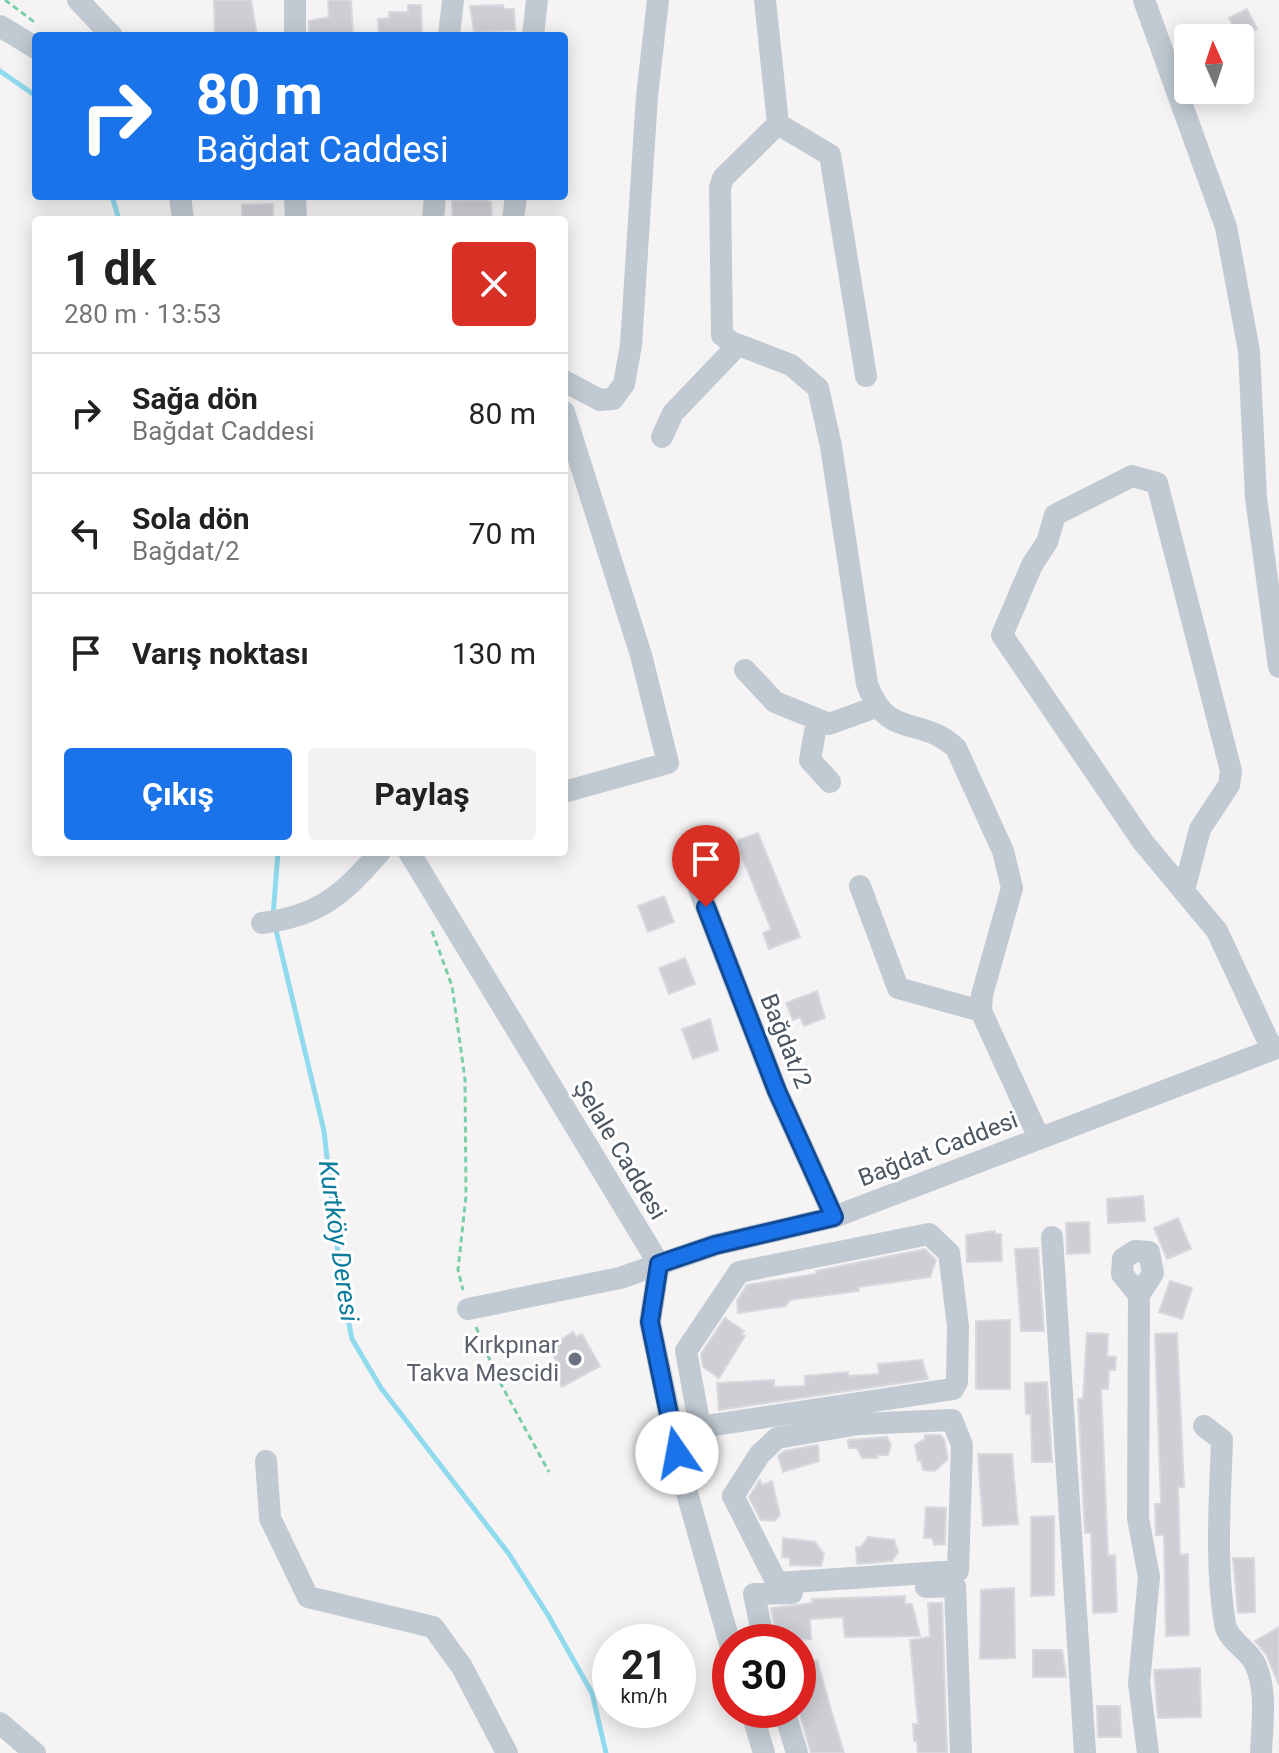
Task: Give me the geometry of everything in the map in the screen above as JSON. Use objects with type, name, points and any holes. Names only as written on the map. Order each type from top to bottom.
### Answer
[{"type":"street","points":[[78,0],[108,32]]},
{"type":"street","points":[[295,0],[295,32]]},
{"type":"street","points":[[449,32],[453,0]]},
{"type":"street","points":[[533,32],[537,0]]},
{"type":"street","points":[[568,383],[600,400],[613,399],[624,384],[631,345],[647,96],[658,0]]},
{"type":"street","points":[[765,0],[778,124]]},
{"type":"street","points":[[1144,0],[1226,227],[1249,351],[1256,498],[1279,667]]},
{"type":"street","points":[[0,26],[32,35]]},
{"type":"street","points":[[778,124],[723,178],[720,188],[722,335],[738,345],[791,365],[818,388],[831,446],[867,684],[876,707],[888,718],[942,736],[956,748],[1003,851],[1012,888],[982,995],[981,1011],[1039,1138]]},
{"type":"street","points":[[778,124],[830,155],[866,376]]},
{"type":"street","points":[[662,437],[673,413],[738,345]]},
{"type":"street","points":[[568,425],[641,655],[668,763],[568,791]]},
{"type":"street","points":[[1184,890],[1200,829],[1229,785],[1231,771],[1157,483],[1132,476],[1055,515],[1047,542],[1032,565],[1002,635],[1143,842],[1217,931],[1276,1048]]},
{"type":"street","points":[[745,670],[775,702],[829,724],[876,707]]},
{"type":"street","points":[[817,720],[810,760],[830,782]]},
{"type":"street","points":[[262,923],[295,919],[345,891],[376,856]]},
{"type":"street","name":"Şelale Caddesi","points":[[411,856],[659,1264]]},
{"type":"street","name":"Bağdat/2","points":[[696,881],[777,1091],[834,1217]]},
{"type":"street","points":[[860,886],[898,988],[981,1011]]},
{"type":"street","name":"Bağdat Caddesi","points":[[468,1309],[620,1278],[715,1245],[834,1217],[1276,1048]]},
{"type":"street","points":[[929,1234],[949,1253],[958,1326],[957,1382],[953,1389],[700,1427],[689,1381],[686,1351],[739,1272],[929,1234]]},
{"type":"street","points":[[1052,1237],[1085,1753]]},
{"type":"street","points":[[659,1264],[650,1322],[683,1479],[724,1624]]},
{"type":"street","points":[[1139,1295],[1138,1518],[1149,1577],[1139,1683],[1148,1753]]},
{"type":"street","points":[[952,1420],[962,1445],[958,1571],[777,1583],[733,1496],[760,1454],[777,1438],[859,1424],[952,1420]]},
{"type":"street","points":[[1204,1426],[1222,1440],[1219,1550],[1225,1629],[1253,1660],[1258,1673],[1262,1704],[1261,1753]]},
{"type":"street","points":[[266,1461],[270,1518],[308,1597],[433,1627],[462,1667],[507,1753]]},
{"type":"street","points":[[760,1624],[754,1594],[955,1586],[961,1753]]},
{"type":"street","points":[[0,1723],[35,1753]]},
{"type":"street","points":[[756,1728],[764,1753]]},
{"type":"street","points":[[789,1728],[797,1753]]},
{"type":"path","points":[[5,0],[34,32]]},
{"type":"path","points":[[431,926],[452,986],[465,1079],[466,1196],[458,1270],[468,1309],[497,1377],[549,1472]]},
{"type":"building","points":[[214,0],[251,0],[256,32],[215,32]]},
{"type":"building","points":[[328,0],[351,0],[353,32],[309,32],[309,21],[329,17]]},
{"type":"building","points":[[408,5],[421,5],[422,32],[379,32],[378,19],[389,18],[389,12],[408,12]]},
{"type":"building","points":[[503,5],[504,9],[514,9],[515,30],[474,32],[470,6]]},
{"type":"building","points":[[1247,9],[1257,29],[1254,30],[1254,24],[1232,24],[1229,18]]},
{"type":"building","points":[[452,201],[491,202],[492,216],[453,216]]},
{"type":"building","points":[[273,204],[273,216],[242,216],[242,205]]},
{"type":"building","points":[[758,833],[800,937],[769,949],[763,933],[771,929],[738,847],[738,840]]},
{"type":"building","points":[[664,896],[674,922],[648,932],[638,906]]},
{"type":"building","points":[[685,958],[695,984],[669,994],[659,968]]},
{"type":"building","points":[[817,991],[825,1018],[804,1026],[800,1017],[793,1020],[786,1003]]},
{"type":"building","points":[[710,1019],[718,1050],[693,1059],[682,1029]]},
{"type":"building","points":[[1143,1196],[1145,1221],[1108,1223],[1107,1199]]},
{"type":"building","points":[[1178,1218],[1191,1249],[1167,1259],[1154,1228]]},
{"type":"building","points":[[1089,1222],[1090,1253],[1067,1254],[1066,1223]]},
{"type":"building","points":[[995,1231],[995,1234],[1001,1234],[1002,1261],[967,1262],[966,1235]]},
{"type":"building","points":[[1038,1248],[1044,1331],[1021,1331],[1015,1249]]},
{"type":"building","points":[[925,1249],[936,1260],[930,1277],[858,1287],[859,1291],[790,1300],[786,1306],[738,1313],[737,1301],[747,1285],[816,1274],[816,1271]]},
{"type":"building","points":[[1170,1281],[1192,1288],[1182,1319],[1159,1312]]},
{"type":"building","points":[[725,1318],[744,1331],[741,1334],[745,1336],[719,1378],[703,1367],[701,1354]]},
{"type":"building","points":[[1010,1320],[1010,1389],[976,1389],[976,1321]]},
{"type":"building","name":"Kırkpınar Takva Mescidi","points":[[573,1332],[576,1337],[582,1334],[600,1366],[562,1387],[552,1369],[558,1365],[552,1352],[559,1348],[556,1343]]},
{"type":"building","points":[[1087,1333],[1108,1334],[1107,1356],[1116,1357],[1115,1370],[1109,1370],[1108,1389],[1101,1389],[1108,1556],[1115,1555],[1117,1612],[1093,1613],[1091,1533],[1085,1533],[1078,1399],[1083,1399]]},
{"type":"building","points":[[1177,1333],[1184,1487],[1178,1487],[1180,1555],[1188,1554],[1189,1635],[1166,1636],[1164,1535],[1156,1535],[1155,1504],[1161,1504],[1155,1334]]},
{"type":"building","points":[[922,1360],[928,1379],[719,1410],[717,1383],[774,1380],[774,1387],[805,1386],[805,1376],[848,1372],[848,1376],[879,1374],[878,1364]]},
{"type":"building","points":[[1047,1382],[1052,1462],[1032,1462],[1031,1414],[1026,1414],[1025,1383]]},
{"type":"building","points":[[925,1435],[940,1435],[944,1439],[948,1459],[935,1471],[923,1470],[921,1460],[918,1461],[915,1445],[925,1439]]},
{"type":"building","points":[[887,1437],[891,1445],[888,1455],[877,1455],[878,1458],[862,1458],[857,1448],[849,1448],[848,1440]]},
{"type":"building","points":[[818,1445],[819,1461],[783,1472],[778,1456],[784,1451]]},
{"type":"building","points":[[978,1454],[1012,1454],[1018,1524],[983,1526]]},
{"type":"building","points":[[760,1480],[762,1485],[772,1481],[780,1515],[774,1521],[761,1520],[749,1497]]},
{"type":"building","points":[[926,1507],[946,1508],[945,1544],[934,1545],[932,1538],[924,1538]]},
{"type":"building","points":[[1054,1516],[1054,1595],[1031,1596],[1031,1517]]},
{"type":"building","points":[[868,1537],[894,1540],[898,1552],[892,1561],[857,1564],[856,1547],[861,1547]]},
{"type":"building","points":[[783,1538],[815,1542],[824,1554],[821,1566],[790,1565],[790,1558],[782,1557]]},
{"type":"building","points":[[1233,1558],[1254,1558],[1255,1612],[1238,1613]]},
{"type":"building","points":[[1014,1588],[1015,1658],[980,1659],[981,1590]]},
{"type":"building","points":[[905,1596],[905,1604],[912,1604],[920,1636],[845,1637],[843,1617],[810,1619],[810,1624],[774,1624],[771,1608],[813,1603],[812,1599]]},
{"type":"building","points":[[928,1603],[942,1603],[947,1753],[918,1753],[917,1741],[914,1741],[913,1724],[918,1724],[910,1640],[930,1637]]},
{"type":"building","points":[[1279,1627],[1279,1685],[1266,1654],[1255,1641]]},
{"type":"building","points":[[1033,1650],[1062,1650],[1066,1677],[1033,1677]]},
{"type":"building","points":[[816,1660],[844,1753],[811,1753],[804,1728],[816,1728]]},
{"type":"building","points":[[1200,1668],[1201,1717],[1158,1718],[1154,1670]]},
{"type":"building","points":[[1097,1706],[1120,1706],[1121,1737],[1098,1737]]},
{"type":"waterway","name":"Kurtköy Deresi","points":[[0,71],[32,93]]},
{"type":"waterway","name":"Kurtköy Deresi","points":[[113,200],[118,216]]},
{"type":"waterway","name":"Kurtköy Deresi","points":[[273,916],[278,856]]},
{"type":"waterway","name":"Kurtköy Deresi","points":[[275,926],[324,1131],[342,1289],[352,1339],[381,1388],[509,1554],[548,1615],[592,1693],[606,1753]]},
{"type":"place","name":"Kırkpınar Takva Mescidi","points":[[575,1359]]},
{"type":"route","points":[[677,1453],[650,1322],[659,1264],[715,1245],[834,1217],[777,1091],[706,907]]}]
